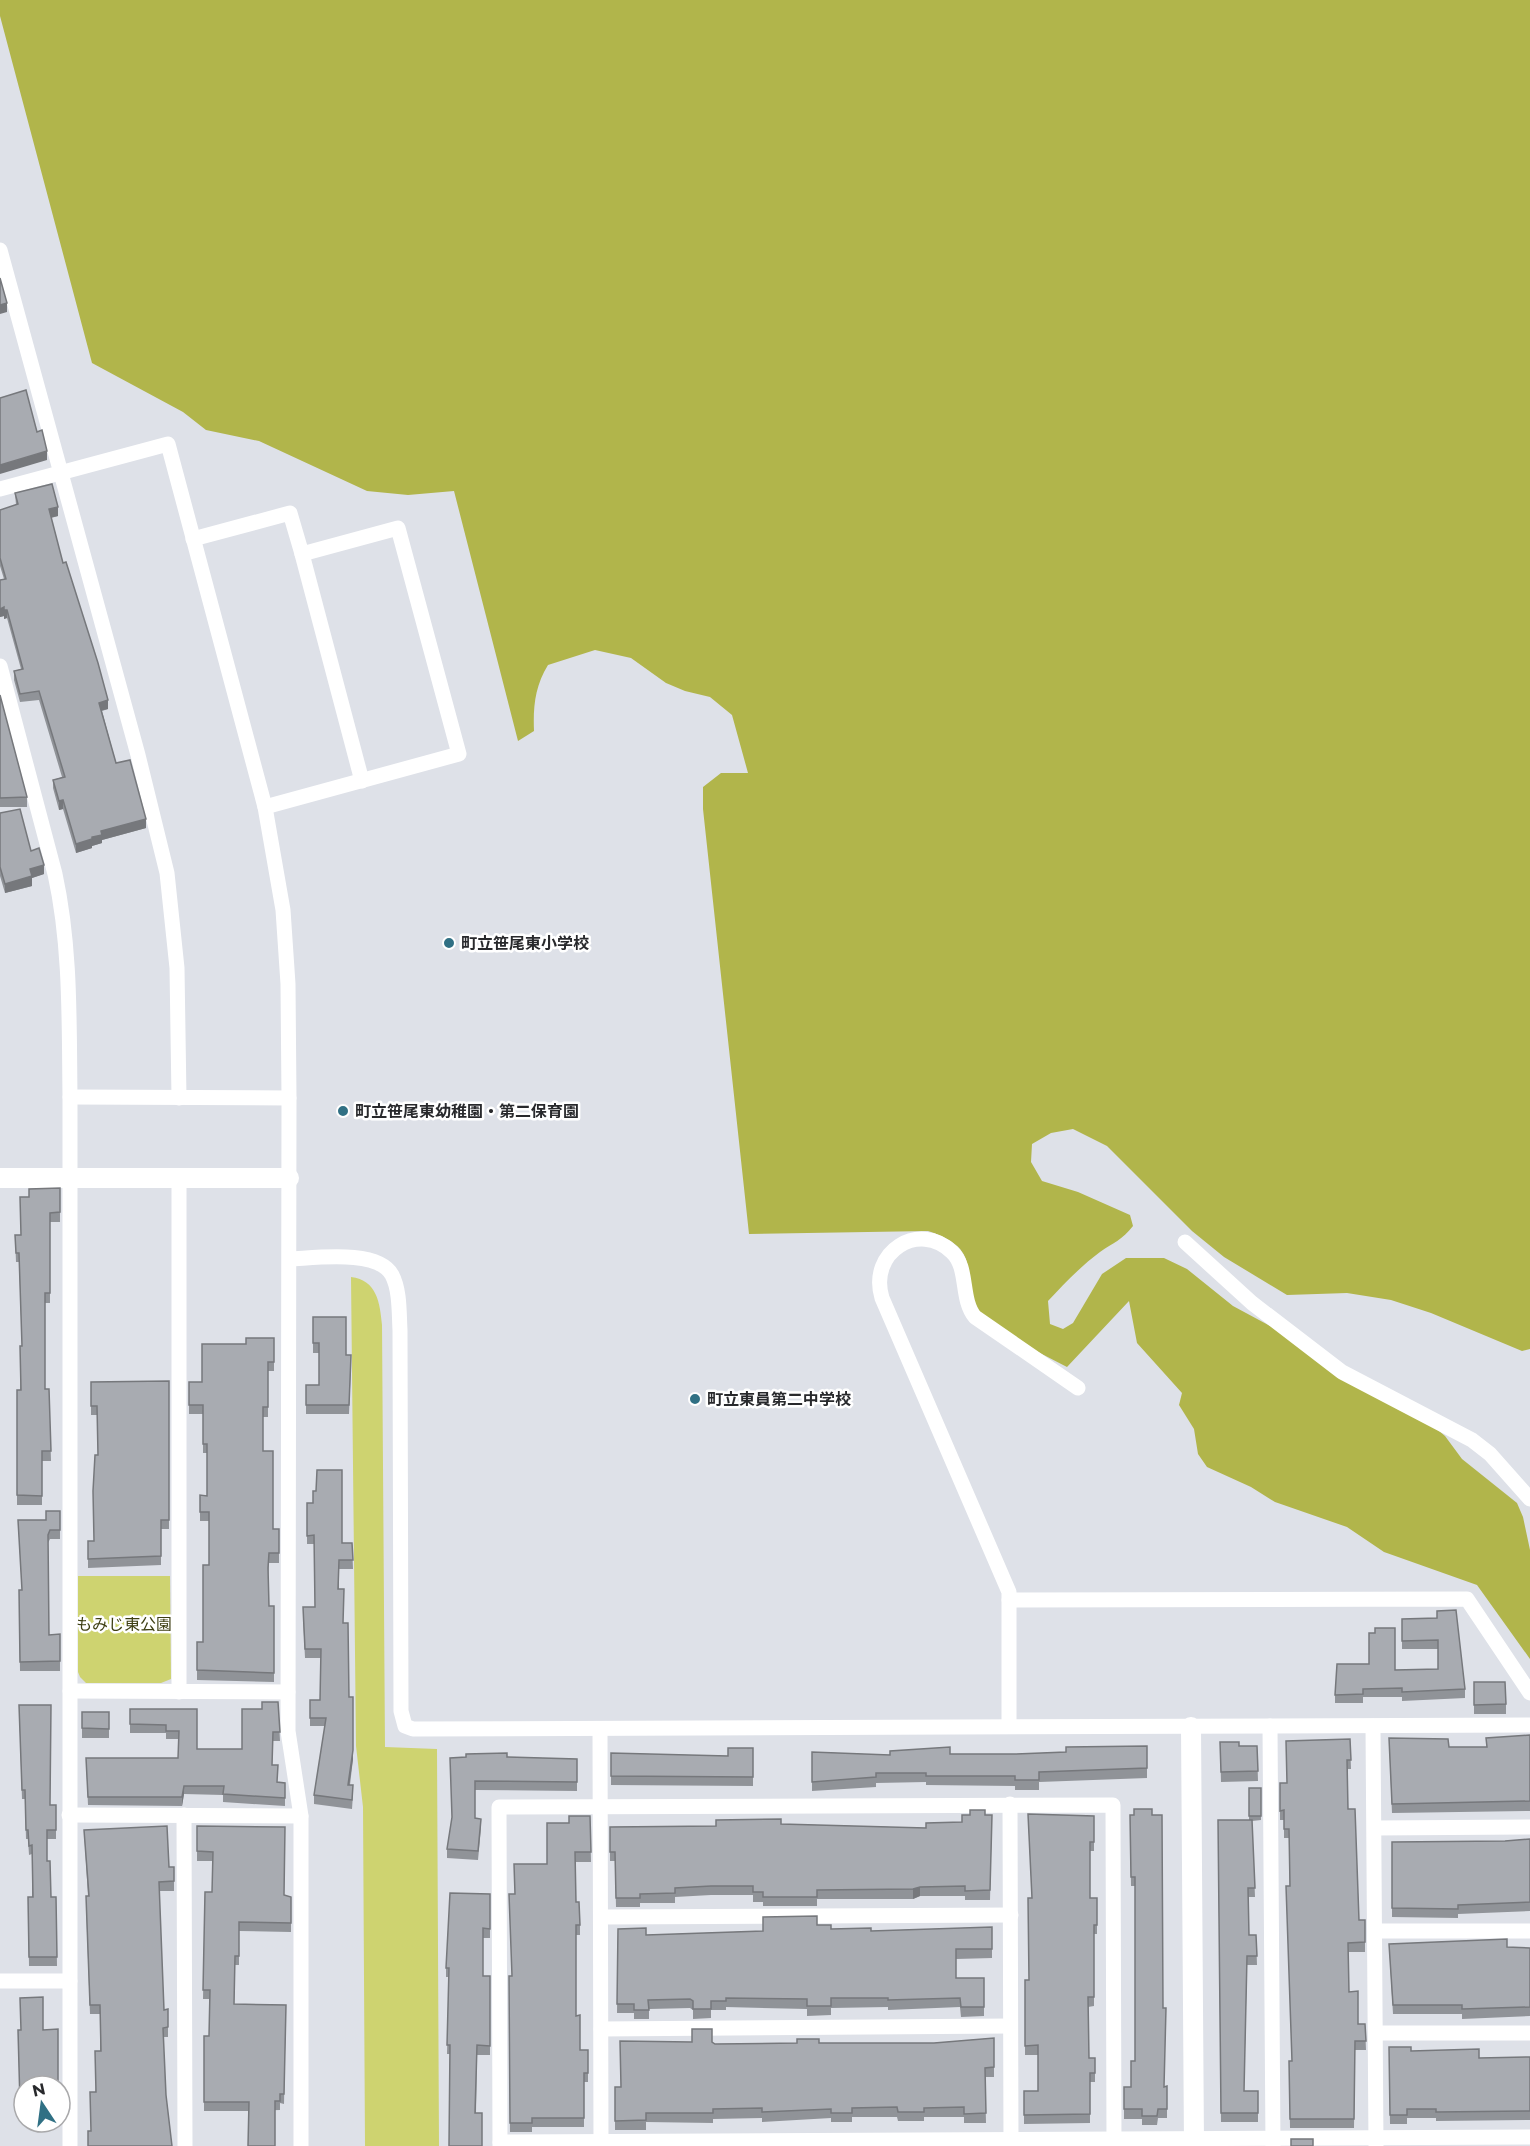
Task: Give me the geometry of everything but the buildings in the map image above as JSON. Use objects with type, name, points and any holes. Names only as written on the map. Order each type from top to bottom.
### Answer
[{"type":"street","points":[[0,250],[138,755],[167,873],[177,968],[178,1098]]},
{"type":"street","points":[[0,489],[168,444],[265,807],[279,882],[285,936],[290,1098],[288,1692],[289,1745],[301,1816],[301,2146]]},
{"type":"street","points":[[193,539],[291,513],[362,781]]},
{"type":"street","points":[[265,807],[459,754],[398,528],[302,554]]},
{"type":"street","points":[[0,666],[61,903],[69,996],[70,2146]]},
{"type":"street","points":[[70,1097],[290,1098]]},
{"type":"street","points":[[0,1178],[289,1179]]},
{"type":"street","points":[[179,1178],[179,1692]]},
{"type":"street","points":[[1009,1726],[1009,1592],[882,1298],[878,1285],[883,1261],[898,1247],[919,1240],[938,1243],[952,1251],[960,1265],[968,1308],[975,1317],[1077,1388]]},
{"type":"street","points":[[1185,1242],[1252,1303],[1342,1372],[1472,1440],[1490,1454],[1530,1499]]},
{"type":"street","points":[[290,1259],[364,1259],[383,1266],[395,1282],[400,1330],[401,1711],[405,1726],[423,1730],[600,1730],[1009,1726],[1530,1725]]},
{"type":"street","points":[[1009,1600],[1467,1599],[1530,1693]]},
{"type":"street","points":[[70,1691],[288,1692]]},
{"type":"street","points":[[1191,1726],[1194,2142]]},
{"type":"street","points":[[1270,1726],[1273,2142]]},
{"type":"street","points":[[1373,1726],[1376,2142]]},
{"type":"street","points":[[600,1730],[601,2144]]},
{"type":"street","points":[[1010,1804],[1011,2142]]},
{"type":"street","points":[[1114,2142],[1113,1805],[499,1807],[500,2144],[1376,2142],[1530,2137]]},
{"type":"street","points":[[69,1815],[301,1816]]},
{"type":"street","points":[[183,1815],[185,2146]]},
{"type":"street","points":[[1375,1828],[1530,1827]]},
{"type":"street","points":[[601,1917],[1011,1915]]},
{"type":"street","points":[[1375,1931],[1530,1931]]},
{"type":"street","points":[[0,1981],[70,1981]]},
{"type":"street","points":[[601,2029],[1010,2026]]},
{"type":"street","points":[[1376,2033],[1530,2032]]},
{"type":"green space","points":[[351,1277],[367,1283],[376,1294],[382,1325],[385,1747],[437,1749],[439,2146],[365,2146],[363,1807],[356,1746]]},
{"type":"green space","name":"もみじ東公園","points":[[78,1576],[170,1576],[171,1679],[161,1683],[86,1683],[80,1677],[78,1672]]},
{"type":"shaded area","points":[[0,0],[1530,0],[1530,1349],[1522,1351],[1431,1313],[1391,1300],[1347,1293],[1287,1295],[1224,1257],[1192,1231],[1107,1146],[1073,1129],[1051,1133],[1032,1144],[1031,1162],[1042,1181],[1078,1192],[1130,1215],[1133,1226],[1121,1238],[1086,1263],[1048,1301],[1050,1324],[1063,1329],[1073,1323],[1102,1274],[1126,1258],[1164,1258],[1187,1269],[1233,1306],[1396,1394],[1445,1436],[1462,1459],[1517,1503],[1523,1517],[1530,1550],[1530,1659],[1477,1585],[1384,1552],[1347,1527],[1275,1502],[1251,1487],[1207,1467],[1198,1454],[1194,1429],[1179,1405],[1182,1393],[1137,1343],[1129,1301],[1067,1367],[1036,1351],[980,1314],[974,1300],[964,1255],[946,1238],[928,1231],[749,1234],[703,809],[703,787],[721,773],[748,773],[732,715],[710,697],[685,691],[666,683],[631,658],[595,650],[548,665],[540,681],[536,697],[534,731],[518,741],[454,491],[408,495],[367,491],[259,441],[206,430],[183,412],[92,363],[0,16]]},
{"type":"place","name":"町立笹尾東小学校","points":[[449,943]]},
{"type":"place","name":"町立笹尾東幼稚園・第二保育園","points":[[343,1111]]},
{"type":"place","name":"町立東員第二中学校","points":[[695,1399]]}]
